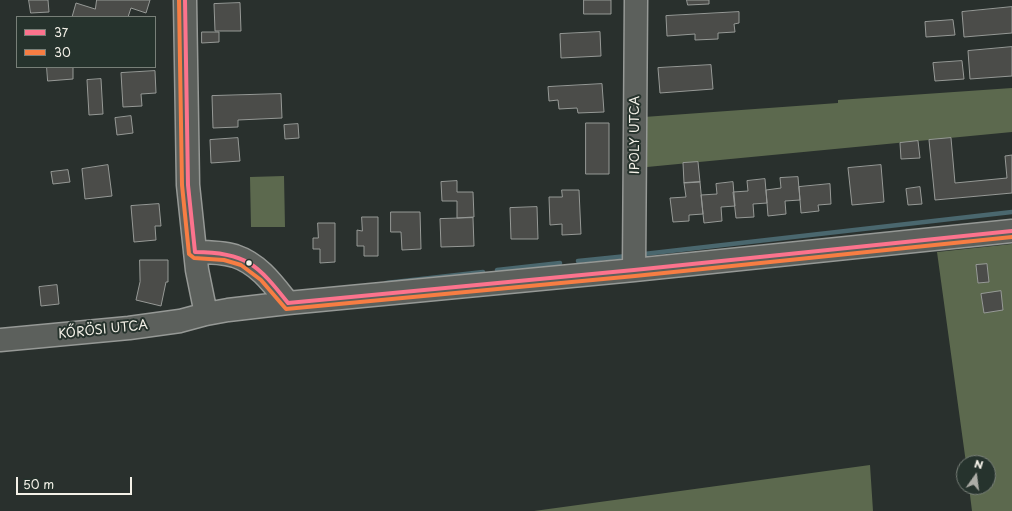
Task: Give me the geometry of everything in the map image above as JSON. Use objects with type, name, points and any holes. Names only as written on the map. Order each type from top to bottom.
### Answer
[{"type":"street","points":[[185,0],[188,185],[197,270],[206,314]]},
{"type":"street","name":"IPOLY UTCA","points":[[634,270],[636,0]]},
{"type":"street","name":"KŐRÖSI UTCA","points":[[0,340],[136,327],[180,321],[206,314],[288,303],[634,270],[1012,231]]},
{"type":"street","points":[[195,252],[235,256],[250,263],[263,273],[288,303]]},
{"type":"green space","points":[[1012,88],[1012,132],[647,167],[644,117],[838,103],[838,100]]},
{"type":"green space","points":[[284,176],[285,227],[251,227],[250,177]]},
{"type":"green space","points":[[1012,244],[1012,511],[972,511],[970,495],[996,495],[996,455],[965,455],[937,252]]},
{"type":"green space","points":[[870,465],[873,511],[534,511]]},
{"type":"building","points":[[29,0],[48,0],[49,12],[31,13]]},
{"type":"building","points":[[97,0],[150,0],[146,13],[131,8],[128,16],[72,16],[76,3],[95,9]]},
{"type":"building","points":[[584,0],[611,0],[611,14],[584,14]]},
{"type":"building","points":[[687,0],[709,0],[709,4],[688,5]]},
{"type":"building","points":[[240,3],[241,31],[215,31],[214,4]]},
{"type":"building","points":[[1012,7],[1012,33],[964,37],[962,12]]},
{"type":"building","points":[[739,12],[739,23],[734,24],[735,32],[718,33],[718,39],[695,40],[695,34],[667,36],[666,16]]},
{"type":"building","points":[[953,20],[955,35],[926,37],[925,22]]},
{"type":"building","points":[[202,32],[219,32],[219,42],[202,43]]},
{"type":"building","points":[[600,32],[601,56],[561,58],[560,34]]},
{"type":"building","points":[[1012,47],[1012,76],[970,79],[968,51]]},
{"type":"building","points":[[962,61],[964,79],[935,81],[933,63]]},
{"type":"building","points":[[711,65],[713,89],[660,93],[658,68]]},
{"type":"building","points":[[47,68],[73,68],[73,79],[48,81]]},
{"type":"building","points":[[155,71],[156,93],[141,94],[142,106],[123,107],[121,73]]},
{"type":"building","points":[[101,79],[103,114],[89,115],[87,80]]},
{"type":"building","points":[[602,84],[604,112],[578,113],[577,108],[559,109],[558,100],[549,101],[548,87]]},
{"type":"building","points":[[281,94],[282,118],[238,120],[238,127],[213,128],[212,96]]},
{"type":"building","points":[[131,116],[133,133],[117,135],[115,118]]},
{"type":"building","points":[[586,123],[609,123],[609,174],[586,174]]},
{"type":"building","points":[[298,124],[299,138],[285,139],[284,125]]},
{"type":"building","points":[[238,138],[240,161],[211,163],[210,140]]},
{"type":"building","points":[[951,138],[955,183],[1007,178],[1005,156],[1012,155],[1012,193],[935,200],[929,140]]},
{"type":"building","points":[[918,141],[920,158],[901,159],[900,143]]},
{"type":"building","points":[[698,162],[700,182],[684,183],[683,163]]},
{"type":"building","points":[[108,165],[112,196],[85,199],[82,169]]},
{"type":"building","points":[[881,165],[884,202],[852,205],[848,168]]},
{"type":"building","points":[[68,170],[70,182],[53,184],[51,172]]},
{"type":"building","points":[[798,177],[800,200],[785,201],[786,214],[768,216],[766,190],[781,188],[780,178]]},
{"type":"building","points":[[765,179],[767,203],[753,204],[754,217],[736,218],[733,192],[748,191],[747,181]]},
{"type":"building","points":[[457,181],[457,192],[473,192],[474,217],[457,218],[457,201],[442,201],[441,182]]},
{"type":"building","points":[[700,182],[703,214],[689,215],[689,221],[673,222],[670,198],[686,197],[684,183]]},
{"type":"building","points":[[733,182],[735,206],[721,207],[722,221],[704,223],[701,195],[717,194],[716,184]]},
{"type":"building","points":[[830,184],[831,204],[818,205],[819,211],[801,213],[799,187]]},
{"type":"building","points":[[920,187],[922,204],[908,205],[906,189]]},
{"type":"building","points":[[562,190],[579,190],[581,234],[562,235],[562,224],[550,225],[549,197],[562,197]]},
{"type":"building","points":[[159,204],[161,226],[155,226],[156,240],[134,242],[131,206]]},
{"type":"building","points":[[537,207],[538,239],[511,239],[510,208]]},
{"type":"building","points":[[391,212],[420,212],[421,249],[402,250],[401,232],[391,232]]},
{"type":"building","points":[[362,217],[378,217],[378,256],[364,256],[364,246],[357,246],[357,230],[362,231]]},
{"type":"building","points":[[473,218],[474,246],[441,247],[440,219]]},
{"type":"building","points":[[318,223],[335,223],[335,262],[320,263],[320,249],[313,249],[313,238],[318,238]]},
{"type":"building","points":[[140,260],[168,260],[168,282],[166,282],[161,306],[136,300],[140,282]]},
{"type":"building","points":[[987,264],[989,282],[978,283],[976,265]]},
{"type":"building","points":[[57,285],[59,304],[41,306],[39,287]]},
{"type":"building","points":[[1001,291],[1003,310],[984,313],[981,294]]},
{"type":"waterway","points":[[644,254],[1012,212]]},
{"type":"waterway","points":[[578,261],[627,256]]},
{"type":"waterway","points":[[497,270],[560,263]]},
{"type":"waterway","points":[[386,283],[483,272]]},
{"type":"transit line","name":"30","points":[[179,0],[182,185],[189,254],[194,258],[224,260],[241,265],[261,280],[286,309],[635,276],[1012,237]]},
{"type":"transit line","name":"37","points":[[185,0],[188,185],[195,252]]},
{"type":"transit line","name":"37","points":[[288,303],[634,270],[1012,231]]},
{"type":"transit line","name":"37","points":[[195,252],[227,255],[239,258],[249,263],[268,279],[288,303]]}]
